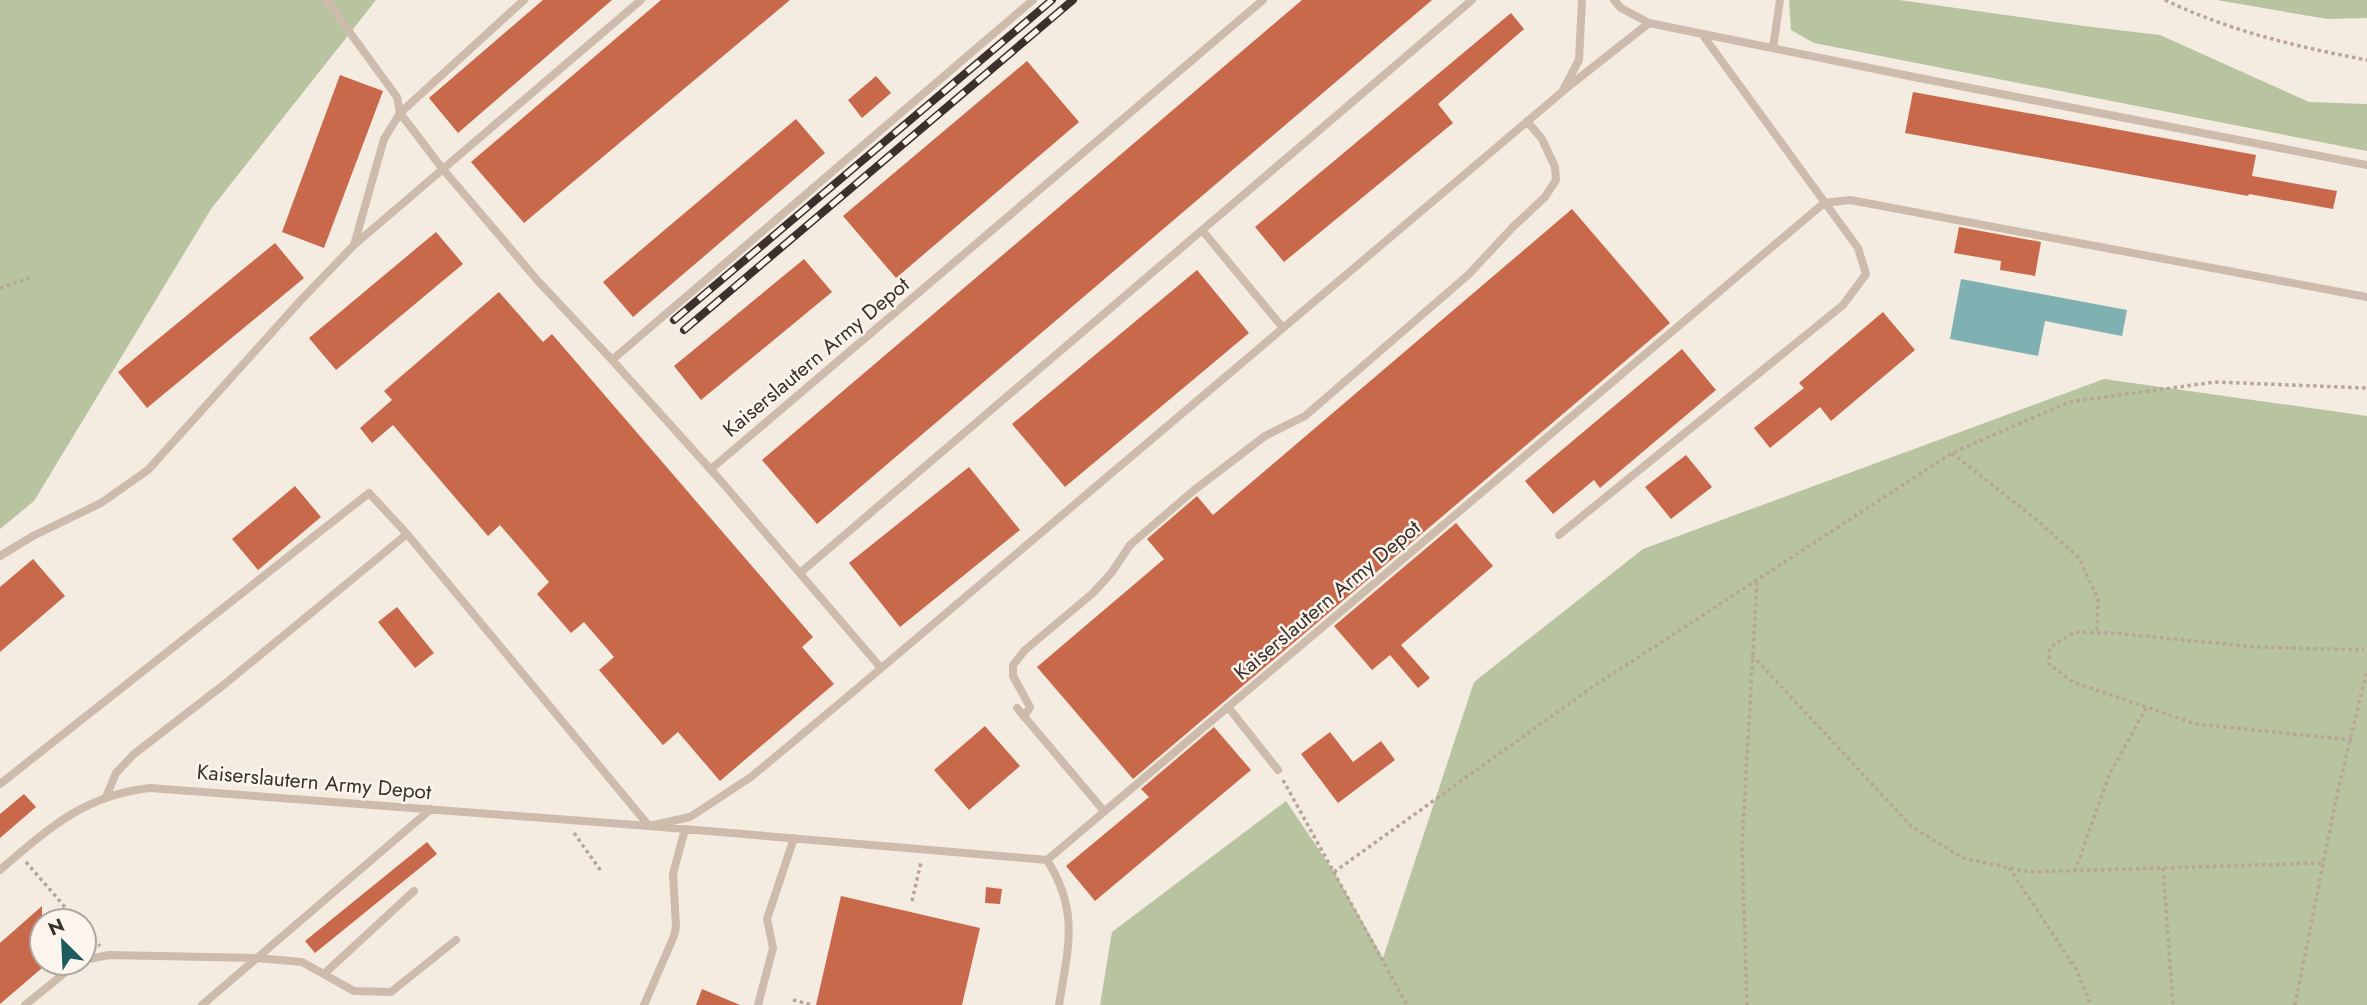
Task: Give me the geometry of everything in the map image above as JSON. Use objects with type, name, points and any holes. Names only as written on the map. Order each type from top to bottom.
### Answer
[{"type":"lane","points":[[326,0],[397,97],[400,113],[442,168],[538,281],[711,469],[881,668]]},
{"type":"lane","points":[[354,245],[384,139],[400,113],[524,0]]},
{"type":"lane","points":[[0,556],[33,536],[101,503],[148,470],[354,245],[641,0]]},
{"type":"lane","points":[[612,360],[1033,0]]},
{"type":"lane","name":"Kaiserslautern Army Depot","points":[[711,469],[1263,0]]},
{"type":"lane","points":[[800,573],[1472,0]]},
{"type":"lane","name":"Kaiserslautern Army Depot","points":[[649,826],[690,817],[751,777],[1562,92],[1578,60],[1582,0]]},
{"type":"lane","points":[[1614,0],[1621,8],[1649,23],[2366,164]]},
{"type":"lane","points":[[1773,48],[1780,0]]},
{"type":"lane","points":[[1562,92],[1649,23]]},
{"type":"lane","points":[[1559,535],[1843,305],[1866,274],[1858,247],[1702,34]]},
{"type":"lane","points":[[1024,717],[1030,707],[1013,676],[1013,665],[1025,650],[1093,593],[1112,572],[1129,545],[1193,491],[1265,436],[1305,416],[1468,275],[1513,226],[1545,197],[1556,180],[1555,167],[1542,139],[1527,121]]},
{"type":"lane","points":[[1824,203],[1850,200],[2367,297]]},
{"type":"lane","name":"Kaiserslautern Army Depot","points":[[0,870],[59,821],[82,807],[136,789],[168,788],[1046,860],[1824,203]]},
{"type":"lane","points":[[1202,230],[1283,328]]},
{"type":"lane","points":[[0,784],[369,494],[407,534],[649,826]]},
{"type":"lane","points":[[106,797],[116,773],[134,754],[226,683],[407,534]]},
{"type":"lane","points":[[1227,707],[1278,770]]},
{"type":"lane","points":[[1017,709],[1104,811]]},
{"type":"lane","points":[[202,1005],[431,809]]},
{"type":"lane","points":[[644,1005],[674,936],[673,874],[685,829]]},
{"type":"lane","points":[[758,1005],[773,948],[767,919],[794,838]]},
{"type":"lane","points":[[1046,860],[1063,887],[1068,908],[1069,940],[1059,1005]]},
{"type":"lane","points":[[324,974],[414,891]]},
{"type":"lane","points":[[98,957],[109,955],[257,958],[302,962],[354,991],[391,992],[456,940]]},
{"type":"lane","points":[[26,1005],[57,977]]},
{"type":"path","points":[[2165,0],[2200,17],[2301,47],[2367,60]]},
{"type":"path","points":[[0,288],[32,277]]},
{"type":"path","points":[[1334,872],[1591,688],[1952,453],[2069,402],[2215,382],[2367,388]]},
{"type":"path","points":[[1952,453],[2038,521],[2079,558],[2098,598],[2097,632]]},
{"type":"path","points":[[1747,1005],[1742,846],[1758,579]]},
{"type":"path","points":[[2352,740],[2196,724],[2073,682],[2049,664],[2050,647],[2075,632],[2097,632],[2256,647],[2364,650]]},
{"type":"path","points":[[1752,655],[1912,827],[1963,858],[2030,872],[2323,863]]},
{"type":"path","points":[[2295,1005],[2336,799],[2367,670]]},
{"type":"path","points":[[2075,871],[2109,775],[2146,708]]},
{"type":"path","points":[[1278,770],[1407,1005]]},
{"type":"path","points":[[573,831],[601,871]]},
{"type":"path","points":[[912,901],[924,850]]},
{"type":"path","points":[[2009,868],[2076,970],[2091,1005]]},
{"type":"path","points":[[2163,868],[2174,1005]]},
{"type":"path","points":[[44,885],[64,907]]},
{"type":"path","points":[[98,944],[109,955]]},
{"type":"path","points":[[793,1000],[812,1005]]},
{"type":"green space","points":[[0,0],[376,0],[211,209],[34,501],[0,529]]},
{"type":"green space","points":[[1789,0],[1899,0],[2160,35],[2309,102],[2367,104],[2367,151],[1814,43],[1791,30]]},
{"type":"green space","points":[[2217,0],[2367,0],[2367,18],[2327,19]]},
{"type":"green space","points":[[2104,379],[2367,416],[2367,1005],[1100,1005],[1112,932],[1286,801],[1334,872],[1383,958],[1474,682],[1643,549]]},
{"type":"water","points":[[1961,279],[2127,310],[2122,336],[2045,321],[2038,356],[1950,339]]},
{"type":"building","points":[[543,0],[612,0],[458,133],[429,98]]},
{"type":"building","points":[[661,0],[790,0],[524,223],[471,162]]},
{"type":"building","points":[[1302,0],[1432,0],[817,524],[762,460]]},
{"type":"building","points":[[1511,13],[1524,29],[1438,104],[1453,123],[1284,262],[1255,227]]},
{"type":"building","points":[[1027,61],[1079,122],[896,278],[843,216]]},
{"type":"building","points":[[340,75],[383,91],[324,248],[282,232]]},
{"type":"building","points":[[876,76],[891,93],[862,118],[848,100]]},
{"type":"building","points":[[1913,92],[2256,155],[2252,176],[2337,191],[2333,209],[1905,133]]},
{"type":"building","points":[[796,119],[825,153],[633,317],[603,282]]},
{"type":"building","points":[[1572,209],[1670,323],[1133,779],[1037,667],[1164,559],[1147,539],[1197,496],[1213,515]]},
{"type":"building","points":[[1959,227],[2041,242],[2035,276],[2000,270],[2001,261],[1954,253]]},
{"type":"building","points":[[436,232],[463,264],[336,370],[309,338]]},
{"type":"building","points":[[275,243],[304,278],[147,408],[118,372]]},
{"type":"building","points":[[804,259],[832,292],[701,400],[674,366]]},
{"type":"building","points":[[1197,270],[1249,333],[1065,487],[1012,424]]},
{"type":"building","points":[[499,292],[543,342],[552,334],[813,637],[802,647],[834,684],[720,781],[678,732],[663,745],[599,670],[614,657],[584,622],[571,633],[537,594],[549,582],[500,525],[488,536],[393,425],[372,443],[360,428],[392,400],[384,391]]},
{"type":"building","points":[[1883,312],[1915,350],[1831,421],[1820,407],[1770,448],[1754,428],[1804,388],[1799,383]]},
{"type":"building","points":[[1682,349],[1716,390],[1600,488],[1594,480],[1553,514],[1525,481]]},
{"type":"building","points":[[1686,455],[1712,487],[1671,519],[1645,487]]},
{"type":"building","points":[[969,467],[1020,530],[900,627],[849,563]]},
{"type":"building","points":[[295,486],[321,517],[258,570],[232,539]]},
{"type":"building","points":[[1456,523],[1493,566],[1401,645],[1430,678],[1418,688],[1390,655],[1372,670],[1334,626]]},
{"type":"building","points":[[33,559],[65,596],[0,652],[0,587]]},
{"type":"building","points":[[397,607],[434,653],[415,668],[378,622]]},
{"type":"building","points":[[985,726],[1020,766],[969,810],[934,770]]},
{"type":"building","points":[[1214,727],[1251,770],[1095,901],[1066,866],[1149,797],[1141,789]]},
{"type":"building","points":[[1330,732],[1353,762],[1381,741],[1395,760],[1338,803],[1301,754]]},
{"type":"building","points":[[24,794],[36,807],[0,838],[0,814]]},
{"type":"building","points":[[427,842],[437,854],[315,953],[305,941]]},
{"type":"building","points":[[986,887],[1002,889],[1000,904],[985,903]]},
{"type":"building","points":[[841,896],[980,928],[962,1005],[816,1005]]},
{"type":"building","points":[[28,918],[28,977],[32,977],[0,1004],[0,943]]},
{"type":"building","points":[[702,989],[740,1005],[696,1005]]},
{"type":"railway","points":[[674,320],[1052,0]]},
{"type":"railway","points":[[684,330],[1073,0]]}]
